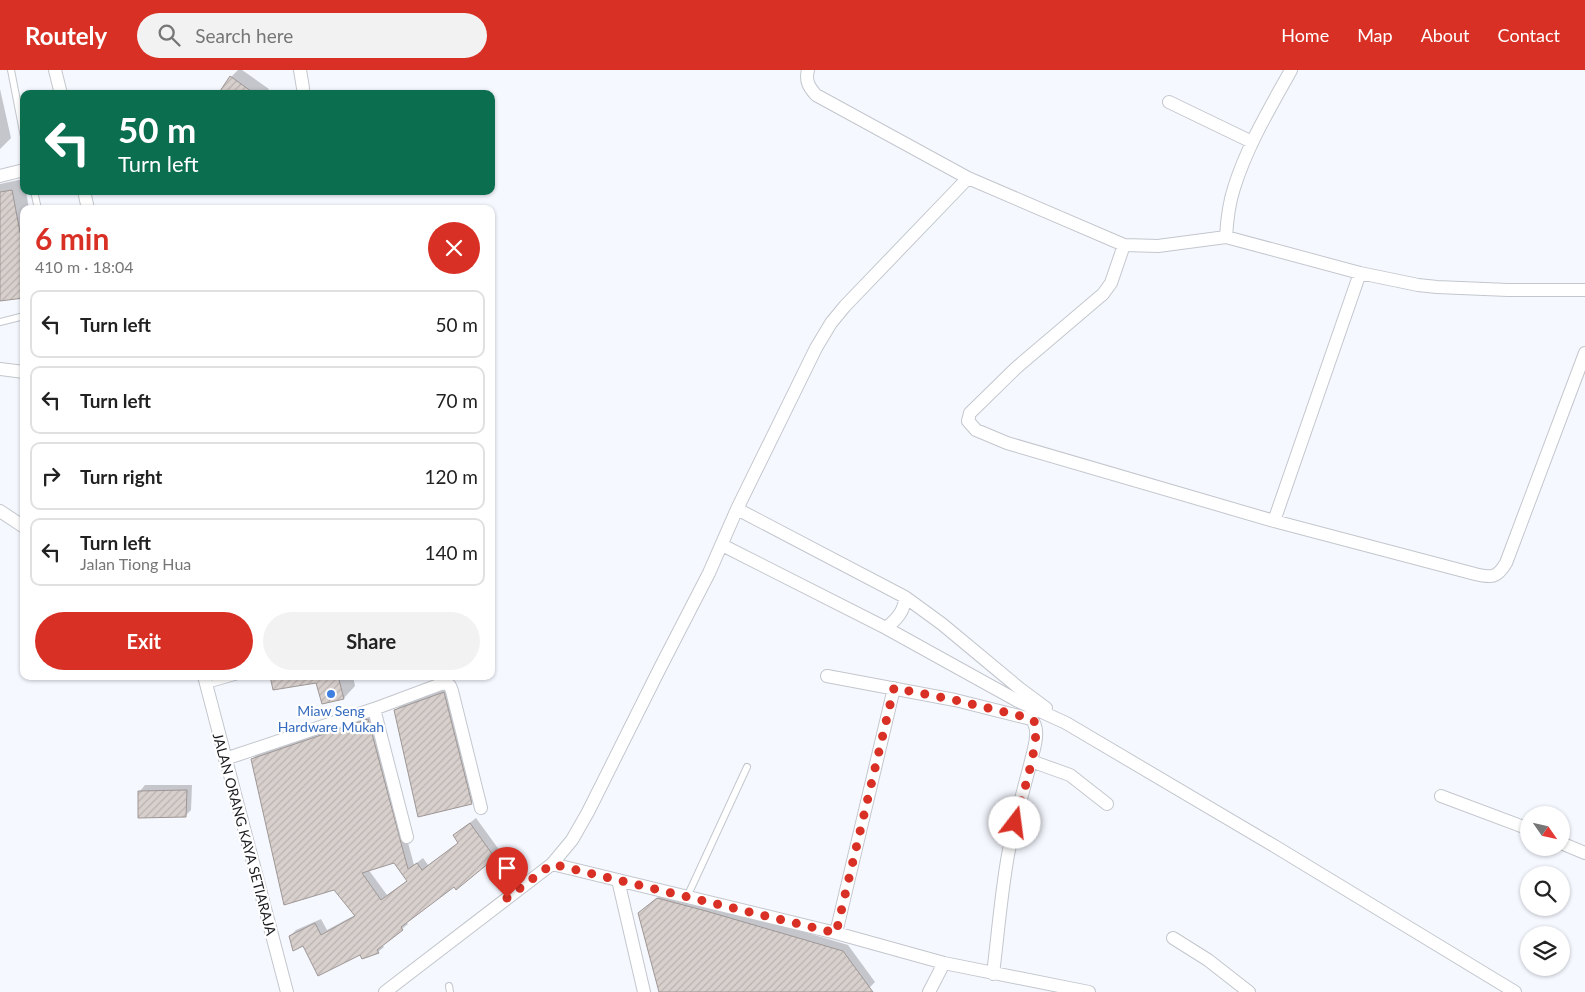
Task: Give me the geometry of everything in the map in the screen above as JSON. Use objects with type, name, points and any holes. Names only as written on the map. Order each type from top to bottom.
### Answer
[{"type":"street","points":[[55,70],[60,90]]},
{"type":"street","points":[[300,70],[303,88]]},
{"type":"street","points":[[808,70],[807,84],[816,95],[968,178],[1124,245],[1158,246],[1226,237],[1360,273],[1437,287],[1508,290],[1585,290]]},
{"type":"street","points":[[1226,237],[1228,212],[1234,188],[1252,142],[1291,70]]},
{"type":"street","points":[[1169,102],[1252,142]]},
{"type":"street","points":[[0,176],[20,171]]},
{"type":"street","points":[[385,992],[552,864],[572,840],[581,826],[692,608],[737,509],[816,348],[831,323],[862,288],[968,178]]},
{"type":"street","points":[[1124,245],[1111,283],[1103,294],[1016,368],[970,413],[968,421],[976,430],[996,440],[1274,521],[1475,574],[1494,576],[1498,574],[1506,562],[1585,353]]},
{"type":"street","points":[[1274,521],[1360,273]]},
{"type":"street","points":[[0,370],[20,372]]},
{"type":"street","points":[[737,509],[905,597],[942,624],[1019,688],[1066,723]]},
{"type":"street","points":[[0,511],[20,524]]},
{"type":"street","points":[[722,545],[886,628],[1018,701],[1066,723],[1276,847],[1515,992]]},
{"type":"street","points":[[886,628],[897,618],[905,602],[905,597]]},
{"type":"street","points":[[827,676],[955,700],[1031,719],[1036,726],[1032,761],[1008,855],[993,974]]},
{"type":"street","name":"JALAN ORANG KAYA SETIARAJA","points":[[205,681],[287,992]]},
{"type":"street","points":[[225,759],[447,683],[450,686],[481,808]]},
{"type":"street","points":[[836,933],[894,688]]},
{"type":"street","points":[[374,709],[407,837]]},
{"type":"street","points":[[1032,761],[1070,775],[1107,804]]},
{"type":"street","points":[[1441,796],[1520,826]]},
{"type":"street","points":[[1570,847],[1585,853]]},
{"type":"street","points":[[552,864],[836,933],[944,964],[1089,992]]},
{"type":"street","points":[[618,880],[644,992]]},
{"type":"street","points":[[1173,938],[1208,960],[1250,992]]},
{"type":"street","points":[[929,992],[944,964]]},
{"type":"lane","points":[[11,70],[20,116]]},
{"type":"lane","points":[[0,322],[20,317]]},
{"type":"lane","points":[[687,897],[747,767]]},
{"type":"building","points":[[230,76],[249,90],[221,90]]},
{"type":"building","points":[[12,190],[20,232],[20,298],[0,301],[0,192]]},
{"type":"building","name":"Miaw Seng Hardware Mukah","points":[[271,680],[339,680],[344,699],[322,704],[316,683],[273,690]]},
{"type":"building","points":[[444,692],[472,804],[418,817],[394,710]]},
{"type":"building","points":[[368,719],[408,869],[417,863],[422,870],[458,843],[453,835],[470,823],[495,858],[456,890],[454,887],[401,927],[403,930],[377,950],[379,953],[362,959],[360,955],[318,976],[303,946],[293,951],[289,936],[315,923],[321,935],[355,916],[334,890],[284,905],[251,759]],"holes":[[[394,863],[407,881],[381,900],[362,873]]]},
{"type":"building","points":[[187,790],[186,817],[138,818],[138,791]]},
{"type":"building","points":[[657,898],[843,951],[873,992],[659,992],[638,913]]},
{"type":"place","name":"Miaw Seng Hardware Mukah","points":[[331,694]]},
{"type":"route","points":[[507,898],[552,864],[836,933],[894,688],[955,700],[1025,717],[1034,721],[1036,731],[1032,761],[1015,823]]}]
